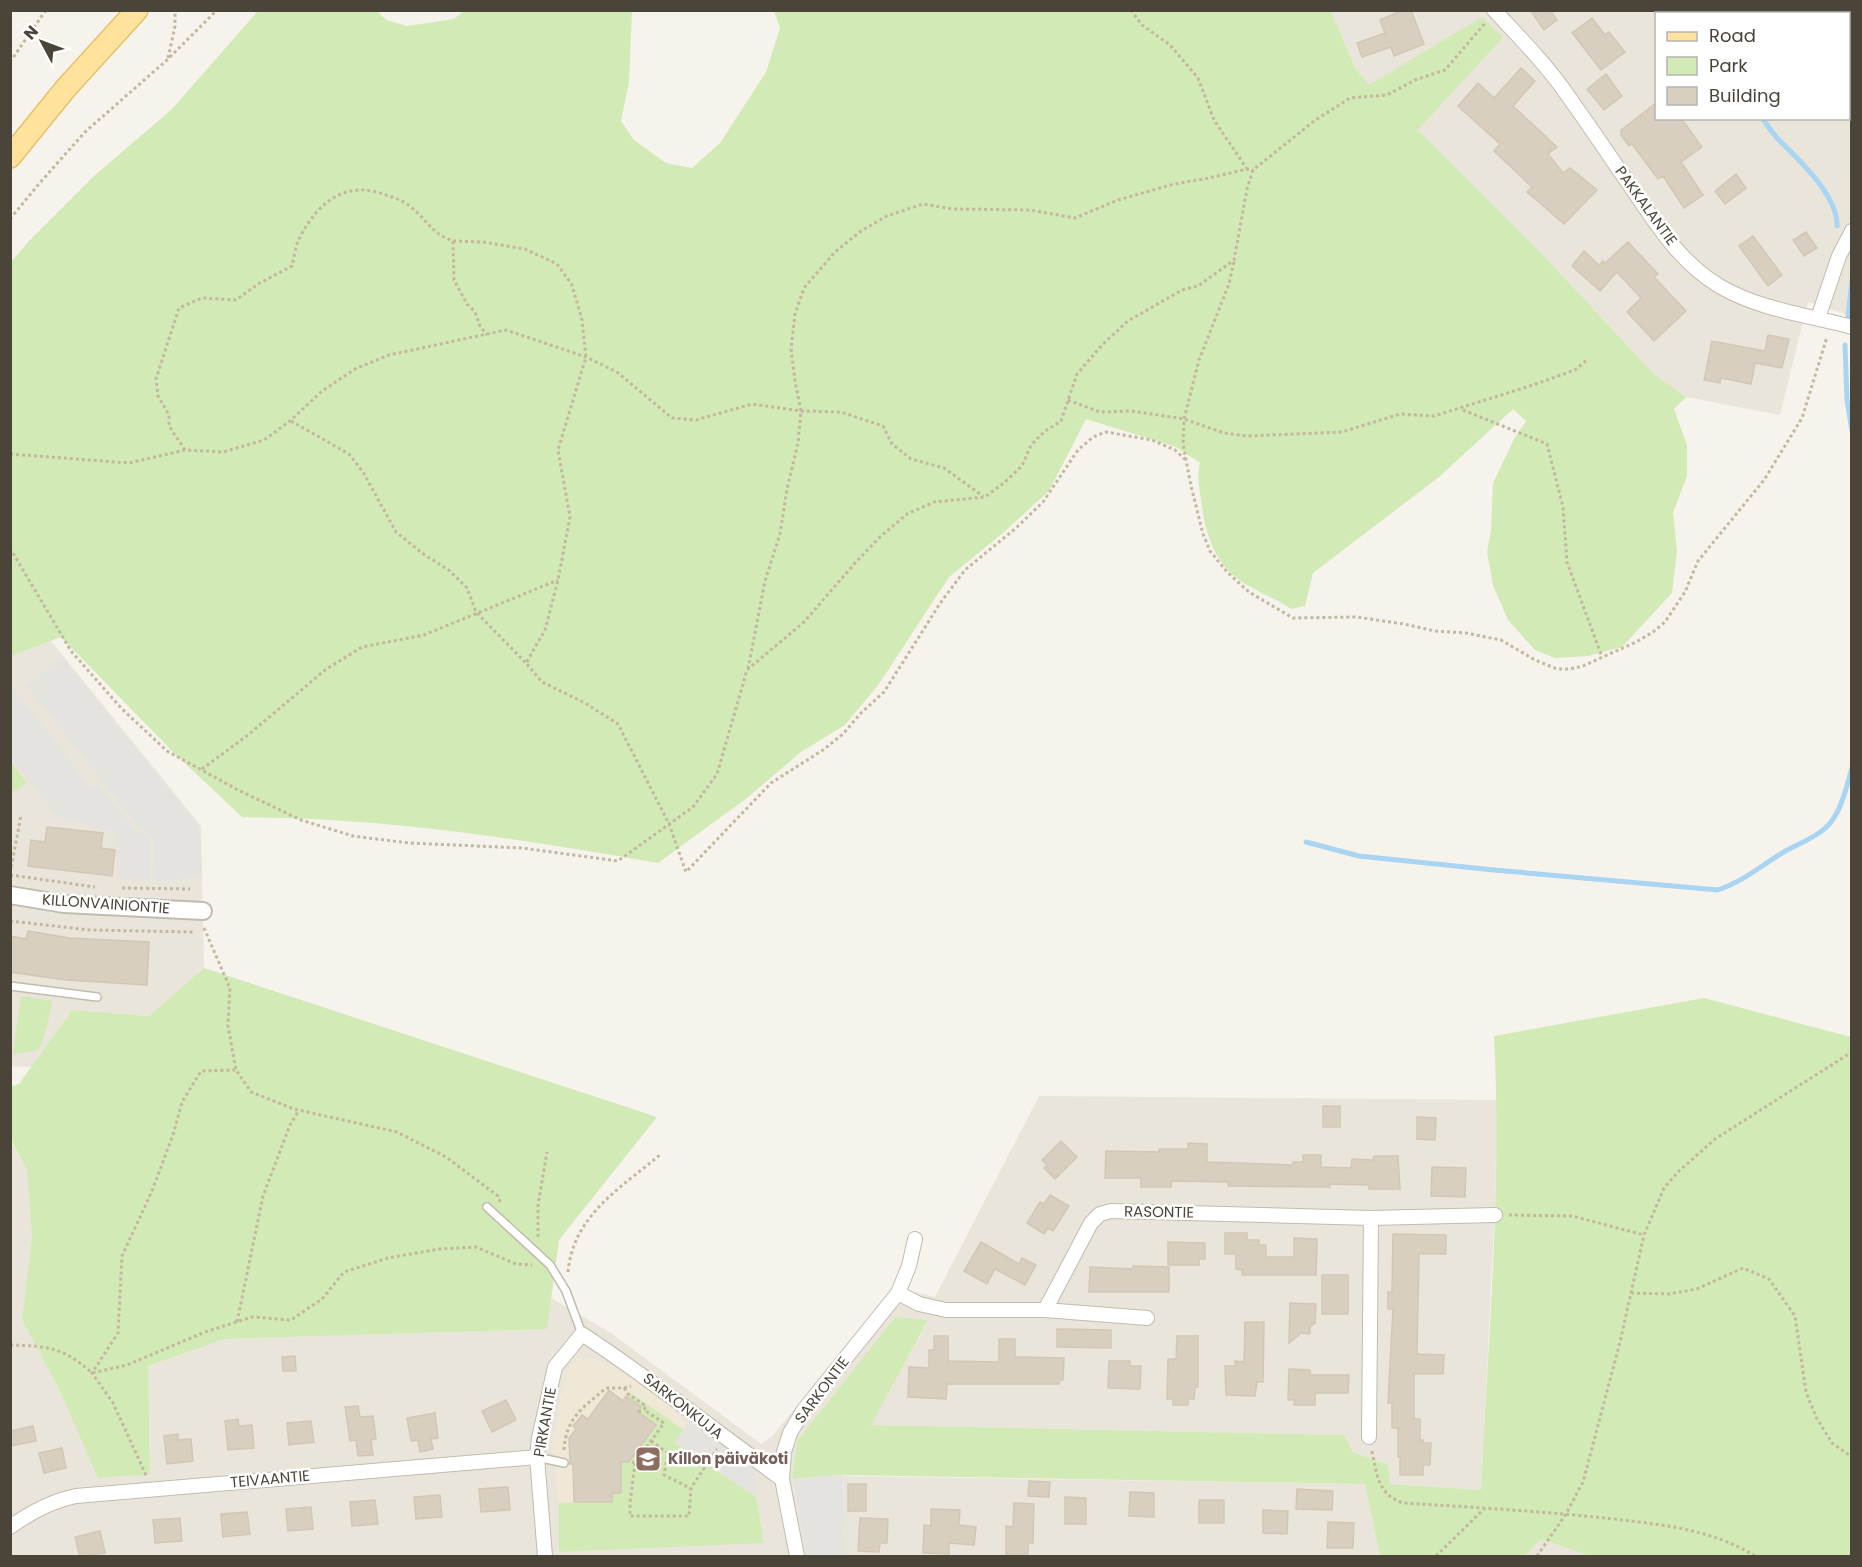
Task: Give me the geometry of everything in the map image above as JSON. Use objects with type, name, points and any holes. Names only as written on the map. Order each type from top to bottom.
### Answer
[{"type":"main road","points":[[10,157],[66,88],[137,10]]},
{"type":"street","name":"PAKKALANTIE","points":[[1494,11],[1539,59],[1564,90],[1666,238],[1703,276],[1743,297],[1791,313],[1851,327]]},
{"type":"street","points":[[1825,320],[1839,256],[1851,231]]},
{"type":"street","name":"KILLONVAINIONTIE","points":[[10,895],[64,904],[195,910]]},
{"type":"street","name":"RASONTIE","points":[[1045,1311],[1091,1223],[1100,1214],[1111,1211],[1371,1218],[1495,1215]]},
{"type":"street","points":[[1370,1437],[1371,1218]]},
{"type":"street","name":"SARKONTIE","points":[[797,1557],[782,1479],[784,1452],[790,1434],[803,1411],[898,1293],[909,1266],[915,1239]]},
{"type":"street","points":[[898,1293],[919,1304],[946,1310],[1045,1311],[1147,1318]]},
{"type":"street","name":"SARKONKUJA","points":[[582,1334],[642,1374],[724,1438],[782,1479]]},
{"type":"street","name":"PIRKANTIE","points":[[545,1557],[537,1457],[539,1438],[555,1367],[582,1334]]},
{"type":"street","name":"TEIVAANTIE","points":[[10,1527],[31,1512],[58,1499],[76,1496],[537,1457]]},
{"type":"lane","points":[[10,986],[97,997]]},
{"type":"lane","points":[[487,1207],[550,1265],[566,1291],[582,1334]]},
{"type":"lane","points":[[537,1457],[564,1463]]},
{"type":"path","points":[[10,62],[46,10]]},
{"type":"path","points":[[167,60],[175,26],[175,10]]},
{"type":"path","points":[[10,219],[85,132],[167,60],[217,10]]},
{"type":"path","points":[[1131,10],[1142,25],[1170,45],[1198,78],[1214,120],[1246,169]]},
{"type":"path","points":[[1494,11],[1478,34],[1445,70],[1415,80],[1387,95],[1350,98],[1314,121],[1253,170],[1247,189],[1229,284],[1199,360],[1184,419],[1186,460],[1203,534],[1210,551],[1227,572],[1249,592],[1293,618],[1356,617],[1435,631],[1466,633],[1502,640],[1535,660],[1557,669],[1583,666],[1653,632],[1665,622],[1685,592],[1698,561],[1764,480],[1802,418],[1825,320]]},
{"type":"path","points":[[10,548],[78,659],[121,708],[167,751],[238,790],[301,820],[353,836],[409,843],[522,848],[618,861],[693,807],[717,774],[747,670],[765,581],[780,534],[798,442],[801,411],[791,349],[795,314],[804,288],[835,252],[861,231],[887,216],[923,204],[952,209],[1030,210],[1075,218],[1118,200],[1152,190],[1246,169],[1253,170]]},
{"type":"path","points":[[186,450],[168,426],[169,415],[158,396],[156,379],[179,308],[202,298],[236,300],[258,284],[292,266],[298,241],[314,216],[326,202],[350,189],[371,189],[398,199],[411,207],[439,236],[453,241],[483,242],[525,249],[557,264],[572,285],[582,320],[586,357],[558,450],[570,518],[558,580],[545,630],[526,663]]},
{"type":"path","points":[[453,241],[454,280],[487,335]]},
{"type":"path","points":[[747,670],[804,622],[855,563],[907,514],[934,502],[985,497],[1022,466],[1031,445],[1045,430],[1061,421],[1077,374],[1102,345],[1128,321],[1182,290],[1198,286],[1234,260]]},
{"type":"path","points":[[10,454],[129,463],[186,450],[223,452],[264,440],[290,421],[322,391],[355,369],[389,355],[506,330],[586,357],[617,372],[672,418],[696,420],[752,404],[801,411],[841,412],[883,426],[892,444],[911,459],[944,468],[985,497]]},
{"type":"path","points":[[1068,400],[1100,412],[1132,411],[1184,419],[1224,433],[1247,436],[1342,432],[1400,414],[1434,416],[1461,409],[1575,370],[1588,359]]},
{"type":"path","points":[[1461,409],[1547,444],[1563,507],[1568,562],[1602,657]]},
{"type":"path","points":[[290,421],[350,454],[363,472],[396,532],[422,553],[450,571],[467,588],[476,612],[542,682],[585,703],[618,724],[669,824],[686,872],[771,783],[823,750],[843,734],[884,692],[941,602],[965,570],[1016,528],[1042,502],[1078,450],[1093,437],[1106,432],[1152,440],[1175,450],[1186,460]]},
{"type":"path","points":[[202,769],[248,735],[326,670],[362,647],[424,635],[558,580]]},
{"type":"path","points":[[21,816],[10,874],[103,888]]},
{"type":"path","points":[[114,888],[190,889]]},
{"type":"path","points":[[195,910],[230,988],[228,1026],[236,1070],[251,1092],[299,1110],[397,1132],[446,1157],[498,1196],[506,1224]]},
{"type":"path","points":[[10,921],[90,930],[194,932]]},
{"type":"path","points":[[1537,1557],[1566,1514],[1583,1482],[1644,1235],[1664,1188],[1715,1138],[1851,1052]]},
{"type":"path","points":[[92,1373],[118,1333],[122,1256],[165,1158],[182,1102],[201,1071],[236,1070]]},
{"type":"path","points":[[237,1322],[263,1196],[290,1125],[299,1110]]},
{"type":"path","points":[[92,1373],[128,1365],[205,1332],[252,1317],[291,1320],[322,1299],[344,1272],[388,1258],[439,1249],[476,1247],[516,1264],[550,1265],[538,1235],[538,1205],[547,1152]]},
{"type":"path","points":[[566,1291],[569,1256],[584,1225],[597,1208],[661,1154]]},
{"type":"path","points":[[1495,1215],[1572,1216],[1644,1235]]},
{"type":"path","points":[[1631,1293],[1669,1294],[1698,1289],[1743,1268],[1769,1279],[1795,1316],[1806,1392],[1816,1417],[1832,1443],[1851,1457]]},
{"type":"path","points":[[10,1345],[44,1346],[74,1357],[92,1373],[113,1403],[152,1489]]},
{"type":"path","points":[[564,1463],[565,1436],[569,1424],[579,1412],[606,1388],[624,1388],[632,1385],[642,1374]]},
{"type":"path","points":[[624,1388],[628,1394],[646,1407],[644,1410]]},
{"type":"path","points":[[638,1412],[644,1410]]},
{"type":"path","points":[[644,1410],[664,1424],[634,1463],[630,1516],[689,1516],[691,1488],[707,1464]]},
{"type":"path","points":[[1370,1437],[1380,1484],[1393,1499],[1403,1503],[1566,1514],[1678,1527],[1719,1539],[1755,1557]]},
{"type":"path","points":[[651,1441],[668,1453],[664,1475],[691,1488]]},
{"type":"path","points":[[1436,1557],[1485,1508]]},
{"type":"shaded area","points":[[1331,11],[1851,11],[1851,316],[1808,302],[1780,415],[1686,397],[1655,375],[1542,254],[1418,130],[1369,85],[1355,68]]},
{"type":"shaded area","points":[[51,641],[201,826],[204,968],[149,1016],[72,1010],[31,1067],[10,1066],[10,656]]},
{"type":"shaded area","points":[[62,657],[199,826],[202,876],[156,882],[153,836],[139,827],[27,686]]},
{"type":"shaded area","points":[[15,689],[90,788],[97,783],[135,830],[150,837],[150,880],[118,879],[116,834],[62,819],[51,809],[11,758],[11,692]]},
{"type":"shaded area","points":[[1039,1096],[1497,1100],[1495,1204],[1481,1490],[1390,1484],[1388,1465],[1353,1452],[1343,1435],[870,1425],[928,1321],[895,1317],[797,1441],[792,1480],[806,1556],[11,1556],[10,1140],[27,1170],[32,1237],[22,1320],[61,1393],[150,1474],[148,1366],[225,1339],[546,1329],[551,1298],[611,1333],[761,1444],[772,1436],[895,1287],[935,1297]],"holes":[[[634,1373],[688,1423],[755,1469],[756,1497],[764,1542],[560,1552],[559,1503],[553,1449],[561,1396]]]},
{"type":"shaded area","name":"Killon päiväkoti","points":[[590,1358],[634,1373],[688,1423],[756,1469],[756,1497],[764,1543],[559,1552],[559,1503],[553,1449],[561,1396],[568,1369],[577,1359]]},
{"type":"shaded area","points":[[688,1423],[756,1469],[756,1497],[675,1442]]},
{"type":"shaded area","points":[[843,1475],[845,1556],[806,1556],[792,1479]]},
{"type":"shaded area","points":[[843,1476],[1365,1484],[1380,1556],[845,1556]]},
{"type":"shaded area","points":[[1541,1539],[1589,1556],[1525,1556]]},
{"type":"green space","points":[[258,11],[377,11],[386,20],[407,26],[454,19],[464,11],[632,11],[629,82],[621,121],[634,140],[666,163],[692,168],[720,143],[766,72],[780,28],[774,11],[1331,11],[1355,68],[1369,85],[1482,17],[1503,37],[1418,130],[1542,254],[1655,375],[1686,397],[1674,409],[1687,445],[1687,476],[1673,513],[1677,551],[1672,593],[1622,647],[1588,656],[1555,658],[1535,650],[1508,620],[1493,585],[1487,552],[1491,531],[1493,483],[1514,439],[1526,421],[1513,409],[1439,477],[1313,573],[1305,606],[1291,609],[1242,582],[1217,556],[1208,535],[1203,512],[1199,481],[1200,463],[1176,447],[1086,419],[1049,491],[949,577],[879,684],[845,725],[801,752],[747,798],[658,863],[453,831],[318,819],[242,817],[176,755],[61,637],[11,656],[10,263],[94,176],[172,109]]},
{"type":"green space","points":[[1851,11],[1851,43],[1850,12],[1664,12]]},
{"type":"green space","points":[[11,762],[27,783],[11,793]]},
{"type":"green space","points":[[204,968],[657,1117],[559,1240],[547,1329],[225,1339],[148,1366],[150,1474],[98,1478],[61,1393],[22,1320],[32,1237],[27,1170],[11,1140],[10,1087],[19,1084],[72,1010],[149,1016]]},
{"type":"green space","points":[[21,996],[52,1001],[47,1027],[39,1050],[13,1054]]},
{"type":"green space","points":[[1704,998],[1851,1037],[1851,1556],[1589,1556],[1541,1539],[1525,1556],[1380,1556],[1365,1484],[843,1475],[792,1479],[797,1441],[895,1317],[928,1320],[871,1425],[1344,1435],[1353,1452],[1388,1465],[1390,1484],[1481,1490],[1495,1206],[1494,1036]]},
{"type":"green space","points":[[629,1392],[684,1430],[675,1443],[756,1497],[764,1543],[559,1552],[559,1503],[612,1502],[612,1493],[621,1493],[621,1462],[632,1462],[633,1452],[637,1452],[656,1425],[638,1412],[626,1396]]},
{"type":"building","points":[[1403,10],[1411,10],[1424,44],[1394,56],[1391,47],[1362,57],[1357,43],[1385,33],[1380,20]]},
{"type":"building","points":[[1530,10],[1550,10],[1557,20],[1544,30]]},
{"type":"building","points":[[1592,18],[1605,35],[1609,32],[1625,52],[1601,70],[1572,33]]},
{"type":"building","points":[[1521,68],[1535,81],[1513,106],[1557,147],[1548,154],[1563,173],[1570,168],[1597,190],[1564,224],[1527,192],[1532,187],[1494,151],[1500,144],[1458,106],[1478,83],[1494,98]]},
{"type":"building","points":[[1606,74],[1622,96],[1604,110],[1587,89]]},
{"type":"building","points":[[1655,104],[1655,120],[1682,120],[1702,147],[1681,162],[1703,195],[1684,208],[1663,176],[1658,179],[1632,144],[1629,146],[1621,135],[1621,130]]},
{"type":"building","points":[[1736,174],[1746,188],[1725,204],[1715,191]]},
{"type":"building","points":[[1806,232],[1817,248],[1804,256],[1793,240]]},
{"type":"building","points":[[1753,236],[1782,275],[1768,286],[1739,246]]},
{"type":"building","points":[[1628,242],[1658,274],[1654,277],[1686,311],[1654,341],[1627,312],[1641,298],[1617,272],[1600,291],[1572,266],[1584,251],[1599,265],[1603,261],[1605,263]]},
{"type":"building","points":[[1768,335],[1789,339],[1782,368],[1755,363],[1751,384],[1721,378],[1720,383],[1704,380],[1712,341],[1765,351]]},
{"type":"building","points":[[47,827],[103,833],[101,848],[115,850],[112,876],[28,866],[31,840],[45,842]]},
{"type":"building","points":[[28,931],[70,938],[149,942],[147,985],[66,980],[10,972],[10,936],[26,939]]},
{"type":"building","points":[[1323,1106],[1340,1106],[1340,1127],[1323,1127]]},
{"type":"building","points":[[1417,1117],[1436,1118],[1435,1140],[1417,1139]]},
{"type":"building","points":[[1061,1141],[1077,1157],[1055,1179],[1044,1168],[1047,1165],[1042,1160]]},
{"type":"building","points":[[1188,1143],[1207,1144],[1207,1162],[1293,1165],[1293,1162],[1303,1162],[1303,1155],[1321,1155],[1321,1167],[1351,1168],[1352,1159],[1373,1160],[1374,1156],[1398,1156],[1400,1189],[1369,1189],[1369,1185],[1330,1184],[1330,1187],[1228,1186],[1228,1182],[1172,1181],[1171,1187],[1141,1187],[1141,1178],[1105,1178],[1106,1151],[1159,1152],[1159,1149],[1188,1149]]},
{"type":"building","points":[[1432,1167],[1466,1168],[1465,1197],[1431,1196]]},
{"type":"building","points":[[1050,1195],[1069,1206],[1053,1231],[1048,1228],[1044,1234],[1027,1223],[1040,1202],[1044,1204]]},
{"type":"building","points":[[1225,1233],[1247,1233],[1247,1240],[1259,1240],[1259,1245],[1266,1245],[1266,1257],[1294,1257],[1294,1238],[1317,1239],[1316,1275],[1242,1275],[1242,1270],[1236,1269],[1236,1254],[1225,1254]]},
{"type":"building","points":[[1393,1234],[1446,1235],[1446,1254],[1419,1254],[1417,1354],[1444,1355],[1443,1374],[1414,1374],[1414,1419],[1420,1419],[1420,1440],[1423,1440],[1423,1443],[1431,1443],[1430,1465],[1423,1465],[1423,1475],[1400,1475],[1398,1428],[1392,1428],[1392,1403],[1388,1403],[1393,1309],[1388,1309],[1388,1292],[1392,1292]]},
{"type":"building","points":[[981,1242],[1019,1264],[1022,1258],[1036,1265],[1025,1285],[995,1269],[987,1284],[964,1271]]},
{"type":"building","points":[[1168,1242],[1205,1243],[1205,1259],[1199,1259],[1199,1265],[1168,1265]]},
{"type":"building","points":[[1133,1266],[1169,1267],[1169,1292],[1089,1292],[1090,1267],[1133,1269]]},
{"type":"building","points":[[1322,1275],[1348,1275],[1348,1314],[1322,1314]]},
{"type":"building","points":[[1290,1303],[1316,1304],[1315,1323],[1310,1327],[1310,1334],[1301,1333],[1289,1343]]},
{"type":"building","points":[[1245,1322],[1264,1322],[1263,1382],[1257,1382],[1255,1396],[1226,1395],[1225,1366],[1235,1366],[1235,1361],[1244,1362]]},
{"type":"building","points":[[1057,1329],[1111,1330],[1111,1348],[1057,1347]]},
{"type":"building","points":[[934,1336],[948,1336],[948,1361],[999,1362],[999,1339],[1015,1339],[1015,1357],[1064,1358],[1063,1380],[1060,1380],[1059,1384],[947,1384],[946,1399],[908,1397],[909,1367],[929,1368],[929,1350],[934,1350]]},
{"type":"building","points":[[1177,1336],[1198,1336],[1198,1387],[1195,1387],[1194,1399],[1188,1399],[1188,1405],[1173,1405],[1173,1399],[1167,1399],[1168,1359],[1176,1359]]},
{"type":"building","points":[[295,1356],[296,1371],[283,1371],[282,1357]]},
{"type":"building","points":[[1109,1361],[1130,1361],[1130,1366],[1141,1366],[1140,1389],[1108,1388]]},
{"type":"building","points":[[1289,1369],[1310,1370],[1310,1375],[1349,1375],[1348,1393],[1315,1393],[1315,1405],[1294,1405],[1295,1400],[1288,1400]]},
{"type":"building","name":"Killon päiväkoti","points":[[609,1390],[623,1401],[626,1396],[641,1407],[638,1412],[656,1425],[629,1462],[621,1462],[621,1493],[612,1493],[612,1502],[574,1502],[573,1464],[570,1464],[569,1438],[576,1429],[573,1426],[582,1415],[588,1419]]},
{"type":"building","points":[[506,1400],[516,1420],[492,1432],[482,1411]]},
{"type":"building","points":[[358,1406],[360,1417],[373,1416],[376,1439],[371,1440],[373,1455],[358,1456],[356,1440],[350,1441],[345,1407]]},
{"type":"building","points":[[435,1413],[438,1438],[431,1439],[433,1449],[420,1452],[418,1440],[411,1441],[407,1418]]},
{"type":"building","points":[[238,1419],[239,1426],[252,1425],[254,1448],[228,1450],[225,1421]]},
{"type":"building","points":[[311,1421],[314,1442],[289,1445],[287,1423]]},
{"type":"building","points":[[33,1426],[36,1441],[10,1446],[10,1431]]},
{"type":"building","points":[[178,1434],[178,1440],[191,1439],[193,1461],[167,1464],[164,1436]]},
{"type":"building","points":[[62,1448],[66,1468],[44,1473],[39,1453]]},
{"type":"building","points":[[1029,1481],[1050,1482],[1049,1497],[1028,1496]]},
{"type":"building","points":[[848,1484],[866,1484],[866,1511],[848,1511]]},
{"type":"building","points":[[508,1487],[510,1510],[481,1512],[479,1489]]},
{"type":"building","points":[[1297,1489],[1333,1491],[1332,1510],[1296,1509]]},
{"type":"building","points":[[1130,1492],[1154,1493],[1154,1517],[1129,1516]]},
{"type":"building","points":[[440,1495],[442,1517],[416,1519],[414,1497]]},
{"type":"building","points":[[1065,1497],[1086,1498],[1086,1524],[1065,1524]]},
{"type":"building","points":[[375,1500],[378,1524],[352,1526],[350,1502]]},
{"type":"building","points":[[1199,1500],[1224,1500],[1224,1523],[1199,1523]]},
{"type":"building","points":[[1014,1503],[1034,1504],[1033,1543],[1028,1543],[1028,1554],[1006,1554],[1006,1526],[1013,1527]]},
{"type":"building","points":[[311,1507],[313,1529],[288,1531],[286,1509]]},
{"type":"building","points":[[931,1509],[960,1510],[959,1525],[976,1527],[974,1545],[949,1543],[949,1554],[923,1553],[924,1525],[931,1526]]},
{"type":"building","points":[[1263,1510],[1288,1511],[1287,1534],[1263,1533]]},
{"type":"building","points":[[247,1512],[250,1534],[223,1537],[221,1514]]},
{"type":"building","points":[[180,1518],[182,1541],[155,1543],[153,1520]]},
{"type":"building","points":[[860,1518],[888,1519],[887,1543],[880,1543],[879,1552],[858,1551]]},
{"type":"building","points":[[1328,1522],[1354,1523],[1353,1548],[1327,1548]]},
{"type":"building","points":[[100,1531],[105,1553],[80,1557],[75,1537]]},
{"type":"waterway","points":[[1763,120],[1825,191],[1836,215],[1837,226]]},
{"type":"waterway","points":[[1848,317],[1852,280]]},
{"type":"waterway","points":[[1845,345],[1847,400],[1852,431]]},
{"type":"waterway","points":[[1306,842],[1359,856],[1718,890],[1743,878],[1825,829],[1841,805],[1852,768]]},
{"type":"place","name":"Killon päiväkoti","points":[[648,1459]]}]
